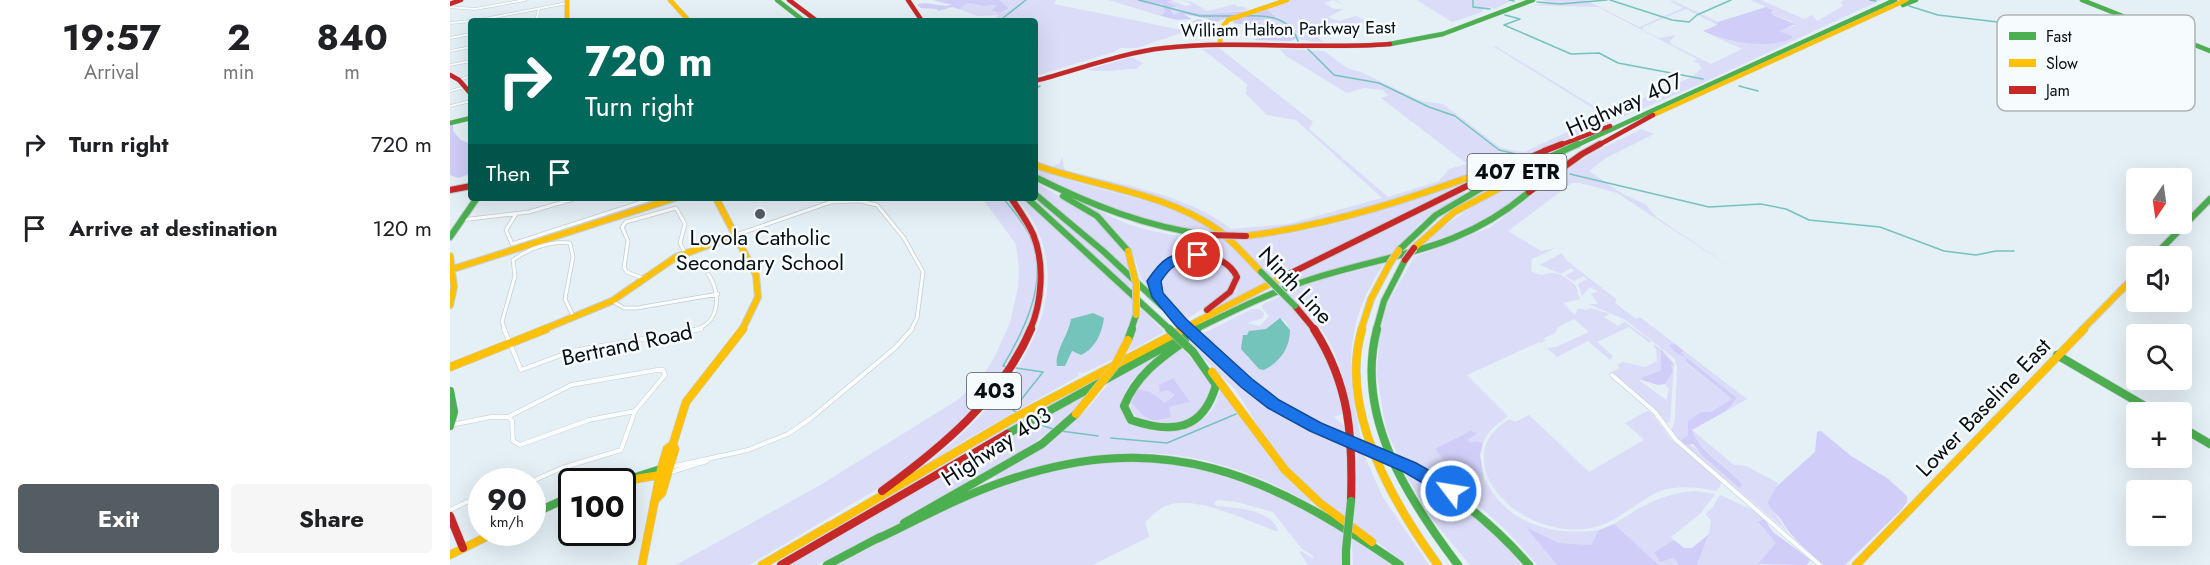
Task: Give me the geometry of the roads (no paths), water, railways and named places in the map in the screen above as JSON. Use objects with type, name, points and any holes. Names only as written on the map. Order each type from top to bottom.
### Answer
[{"type":"main road","points":[[450,6],[461,0]]},
{"type":"main road","points":[[670,0],[686,18]]},
{"type":"main road","points":[[777,0],[800,18]]},
{"type":"main road","points":[[789,0],[813,18]]},
{"type":"main road","points":[[908,0],[920,18]]},
{"type":"main road","points":[[1220,44],[1221,29],[1228,20],[1287,0]]},
{"type":"main road","name":"William Halton Parkway East","points":[[1038,81],[1137,52],[1220,44],[1355,46],[1415,41],[1451,32],[1533,0]]},
{"type":"main road","points":[[1854,18],[1886,0]]},
{"type":"main road","name":"Highway 407","points":[[1458,565],[1405,491],[1382,437],[1372,395],[1371,362],[1376,322],[1387,290],[1414,248],[1454,212],[1524,174],[1895,0]]},
{"type":"main road","name":"Highway 407","points":[[1438,565],[1420,543],[1385,486],[1371,450],[1360,407],[1357,365],[1361,327],[1374,290],[1399,250],[1436,215],[1466,196],[1906,0]]},
{"type":"main road","points":[[1880,12],[1916,0]]},
{"type":"main road","points":[[2082,0],[2124,15]]},
{"type":"main road","points":[[567,2],[567,18]]},
{"type":"main road","points":[[2195,45],[2210,51]]},
{"type":"main road","points":[[450,75],[459,80],[468,90]]},
{"type":"main road","points":[[1038,179],[1088,204],[1139,225],[1209,236],[1246,236],[1313,227],[1421,195],[1650,114]]},
{"type":"main road","points":[[781,565],[1119,370],[1208,326],[1291,286],[1431,247],[1471,231],[1526,196],[1542,181],[1582,154],[1650,114]]},
{"type":"main road","points":[[450,123],[468,119]]},
{"type":"main road","points":[[830,526],[1014,418],[1158,340],[1483,178],[1547,150]]},
{"type":"main road","name":"Ninth Line","points":[[1038,166],[1065,178],[1188,213],[1223,235],[1295,306],[1324,340],[1336,369],[1351,431],[1354,466],[1346,565]]},
{"type":"main road","name":"Highway 403","points":[[827,565],[1033,450],[1076,414],[1114,367],[1128,340],[1136,315],[1138,292],[1135,272],[1128,251],[1097,216],[1038,180]]},
{"type":"main road","points":[[450,190],[468,187]]},
{"type":"main road","points":[[1038,197],[1103,251],[1274,404],[1300,420],[1410,468],[1441,485],[1478,511],[1507,539],[1529,565]]},
{"type":"main road","points":[[2164,246],[2210,200]]},
{"type":"main road","points":[[450,237],[475,201]]},
{"type":"main road","points":[[451,270],[666,201]]},
{"type":"main road","points":[[642,565],[660,472],[668,450],[673,444],[689,397],[745,326],[757,301],[758,281],[718,201]]},
{"type":"main road","name":"Highway 403","points":[[762,565],[830,526],[907,475],[936,452],[986,401],[1022,351],[1035,322],[1042,296],[1043,275],[1041,252],[1034,232],[1013,201]]},
{"type":"main road","points":[[1030,201],[1083,247],[1224,384],[1289,476],[1316,501],[1381,551]]},
{"type":"main road","points":[[450,367],[612,301],[642,278],[685,253],[736,235]]},
{"type":"main road","points":[[1158,340],[1227,297],[1237,280],[1235,270],[1223,260],[1207,255],[1187,256],[1166,264],[1156,276],[1154,286],[1157,294],[1173,314]]},
{"type":"main road","points":[[450,256],[454,293],[450,305]]},
{"type":"main road","name":"Lower Baseline East","points":[[1856,565],[2126,285]]},
{"type":"main road","points":[[1192,352],[1216,385],[1215,400],[1211,407],[1187,426],[1170,430],[1152,428],[1131,420],[1124,406],[1128,390],[1134,382],[1152,364],[1208,326]]},
{"type":"main road","points":[[2058,356],[2138,402]]},
{"type":"main road","points":[[450,391],[454,406],[450,426]]},
{"type":"main road","points":[[2192,433],[2210,444]]},
{"type":"main road","points":[[656,499],[662,493],[675,449],[673,444]]},
{"type":"main road","points":[[877,539],[959,501],[1023,475],[1076,462],[1145,457],[1199,461],[1267,482],[1309,504],[1400,565]]},
{"type":"main road","points":[[636,478],[669,470]]},
{"type":"main road","points":[[450,516],[463,549]]},
{"type":"main road","points":[[450,555],[469,546]]},
{"type":"street","points":[[450,6],[475,9],[525,0]]},
{"type":"street","points":[[489,18],[567,2]]},
{"type":"street","points":[[537,18],[539,9]]},
{"type":"street","points":[[450,23],[468,21]]},
{"type":"street","points":[[450,38],[468,35]]},
{"type":"street","points":[[450,51],[468,48]]},
{"type":"street","points":[[450,65],[468,62]]},
{"type":"street","points":[[459,80],[468,77]]},
{"type":"street","points":[[450,91],[468,91]]},
{"type":"street","points":[[450,106],[468,102]]},
{"type":"street","points":[[461,220],[541,210],[568,201]]},
{"type":"street","points":[[516,214],[506,231],[512,244],[645,201]]},
{"type":"street","points":[[736,235],[831,202],[842,201]]},
{"type":"street","points":[[669,470],[762,446],[788,434],[810,419],[902,341],[915,324],[924,276],[919,262],[882,209],[872,203],[859,201]]},
{"type":"street","points":[[642,278],[627,272],[624,268],[628,241],[622,226],[626,222],[676,208],[685,224],[680,243],[685,253]]},
{"type":"street","points":[[509,344],[502,322],[515,276],[513,260],[520,255],[562,242],[570,243],[573,257],[565,299],[574,318]]},
{"type":"street","points":[[612,301],[624,308],[637,308],[718,294],[714,281],[708,274]]},
{"type":"street","name":"Bertrand Road","points":[[509,344],[519,369],[524,370],[572,351],[698,330],[709,322],[717,305],[718,294]]},
{"type":"street","points":[[450,426],[491,417],[508,417],[572,385],[663,370],[665,375],[635,411],[621,450],[546,475]]},
{"type":"street","points":[[1612,375],[1655,412],[1676,440],[1820,565]]},
{"type":"street","points":[[508,417],[512,421],[513,441],[520,445],[589,420],[635,411]]},
{"type":"street","points":[[450,510],[468,502]]},
{"type":"waterway","points":[[1003,18],[1026,0]]},
{"type":"waterway","points":[[1139,0],[1200,16],[1236,16]]},
{"type":"waterway","points":[[1473,0],[1473,7],[1490,9]]},
{"type":"waterway","points":[[1509,0],[1514,1]]},
{"type":"waterway","points":[[1537,2],[1560,4],[1607,0]]},
{"type":"waterway","points":[[1610,0],[1672,20],[1689,22],[1697,15],[1731,0]]},
{"type":"waterway","points":[[1870,0],[1876,1]]},
{"type":"waterway","points":[[1909,6],[1938,15],[1997,22]]},
{"type":"waterway","points":[[1505,15],[1520,19],[1504,25],[1571,54],[1599,53],[1618,63],[1703,79]]},
{"type":"waterway","points":[[1245,16],[1270,17],[1284,22],[1290,27],[1298,41]]},
{"type":"waterway","points":[[1308,49],[1334,75],[1379,83],[1429,107],[1455,116],[1499,150],[1516,154]]},
{"type":"waterway","points":[[1739,86],[1758,91]]},
{"type":"waterway","points":[[1570,174],[1709,207],[1761,204],[1786,209],[1809,220],[1880,227],[1944,251],[1976,255],[1996,251],[2014,251]]},
{"type":"waterway","points":[[1005,201],[1030,236],[1037,269],[1032,303],[1019,336],[1003,366],[1007,367]]},
{"type":"waterway","points":[[1016,368],[1043,372],[1013,410],[1016,412]]},
{"type":"waterway","points":[[1111,438],[1167,443],[1236,414]]},
{"type":"waterway","points":[[1038,424],[1053,429]]},
{"type":"waterway","points":[[1061,431],[1098,436]]},
{"type":"place","name":"Loyola Catholic Secondary School","points":[[760,214]]}]
